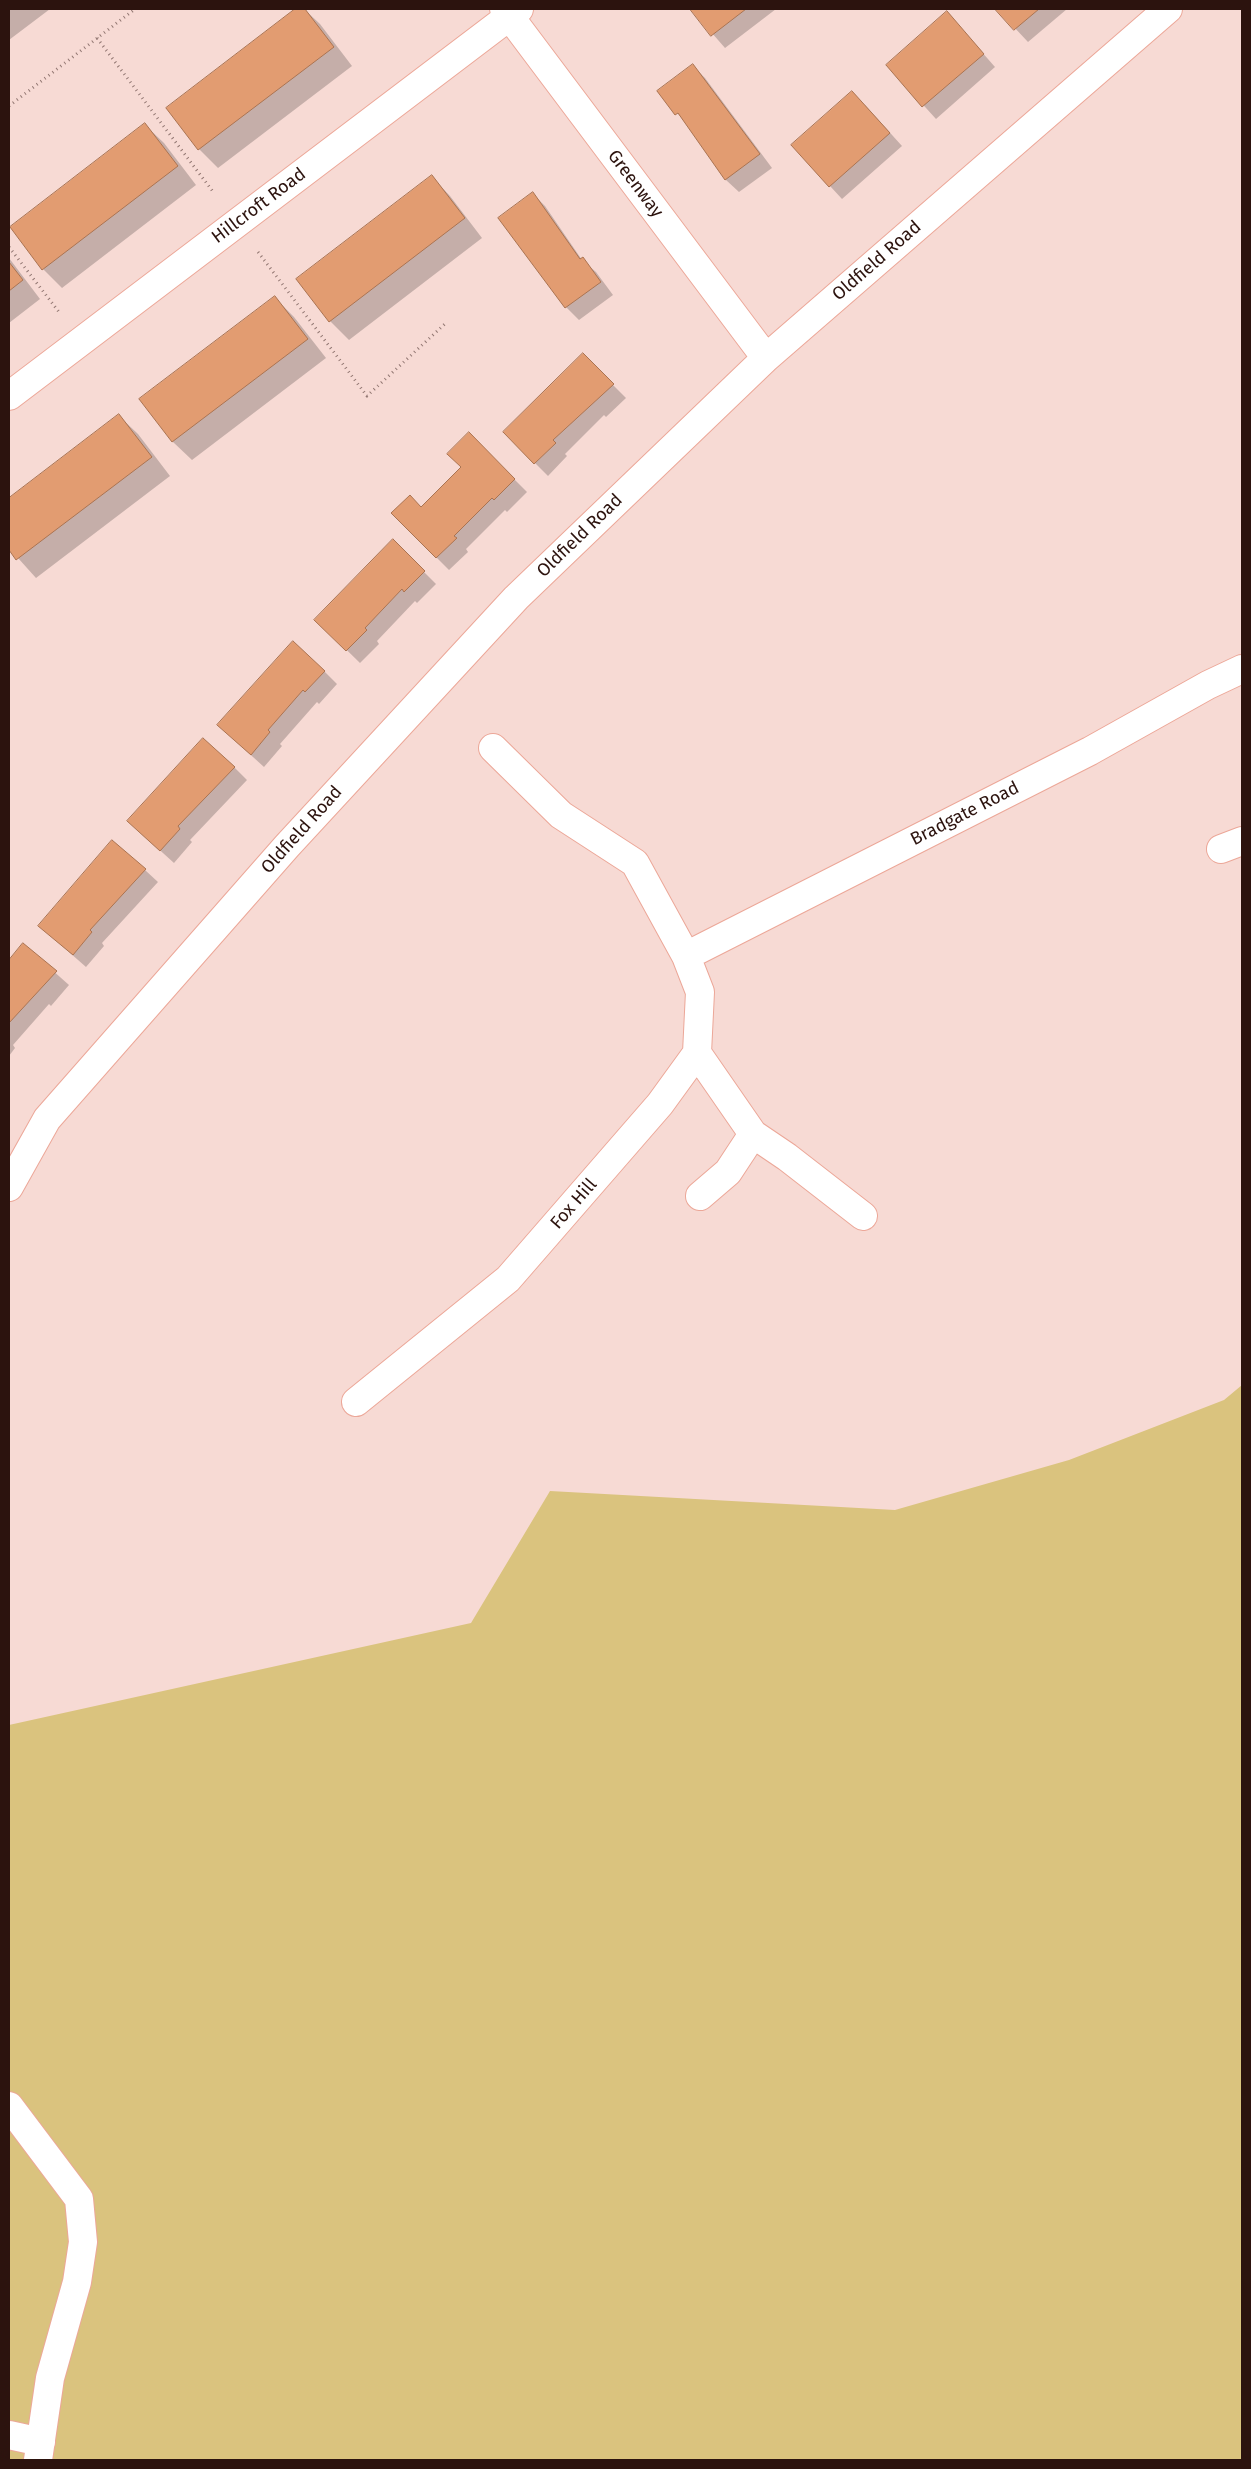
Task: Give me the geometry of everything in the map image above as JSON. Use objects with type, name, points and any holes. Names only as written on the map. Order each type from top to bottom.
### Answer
[{"type":"street","name":"Oldfield Road","points":[[9,1187],[47,1119],[287,846],[516,598],[766,358],[1168,9]]},
{"type":"street","name":"Greenway","points":[[511,11],[766,358]]},
{"type":"street","name":"Hillcroft Road","points":[[9,396],[511,11]]},
{"type":"street","name":"Bradgate Road","points":[[686,956],[1090,751],[1208,685],[1242,669]]},
{"type":"street","points":[[493,748],[561,815],[635,863],[686,956],[700,992],[697,1053],[753,1134],[787,1157],[863,1216]]},
{"type":"street","name":"Fox Hill","points":[[356,1402],[508,1279],[660,1104],[697,1053]]},
{"type":"street","points":[[700,1196],[728,1172],[753,1134]]},
{"type":"street","points":[[9,2106],[79,2199],[83,2242],[77,2282],[50,2378],[40,2451],[9,2435]]},
{"type":"path","points":[[9,106],[135,9]]},
{"type":"path","points":[[9,247],[81,341]]},
{"type":"path","points":[[367,396],[446,322]]},
{"type":"shaded area","points":[[1242,1385],[1242,2460],[9,2460],[9,1725],[471,1623],[550,1491],[895,1510],[1069,1460],[1224,1400]]},
{"type":"building","points":[[295,9],[305,9],[334,47],[198,150],[166,108]]},
{"type":"building","points":[[690,9],[746,9],[711,36]]},
{"type":"building","points":[[995,9],[1039,9],[1014,30]]},
{"type":"building","points":[[947,11],[984,54],[922,107],[886,65]]},
{"type":"building","points":[[693,64],[760,154],[725,180],[678,113],[675,115],[657,91]]},
{"type":"building","points":[[852,91],[890,133],[829,187],[791,145]]},
{"type":"building","points":[[145,123],[178,166],[42,270],[10,227]]},
{"type":"building","points":[[432,175],[465,218],[329,322],[296,279]]},
{"type":"building","points":[[533,192],[580,259],[583,257],[601,282],[565,308],[498,218]]},
{"type":"building","points":[[9,262],[23,280],[9,291]]},
{"type":"building","points":[[275,296],[308,339],[172,442],[139,399]]},
{"type":"building","points":[[583,353],[614,384],[553,440],[556,443],[534,464],[503,432]]},
{"type":"building","points":[[119,414],[152,457],[16,560],[9,550],[9,498]]},
{"type":"building","points":[[469,432],[515,479],[494,500],[492,498],[454,536],[457,538],[436,558],[391,513],[410,495],[421,507],[461,467],[447,454]]},
{"type":"building","points":[[393,539],[425,571],[404,592],[402,589],[365,628],[367,630],[346,651],[314,620]]},
{"type":"building","points":[[293,641],[325,671],[305,692],[303,690],[268,730],[270,732],[251,755],[217,725]]},
{"type":"building","points":[[203,738],[235,767],[178,826],[180,829],[160,851],[127,821]]},
{"type":"building","points":[[112,840],[146,869],[90,930],[92,932],[73,955],[38,926]]},
{"type":"building","points":[[23,943],[57,971],[9,1023],[9,960]]}]
